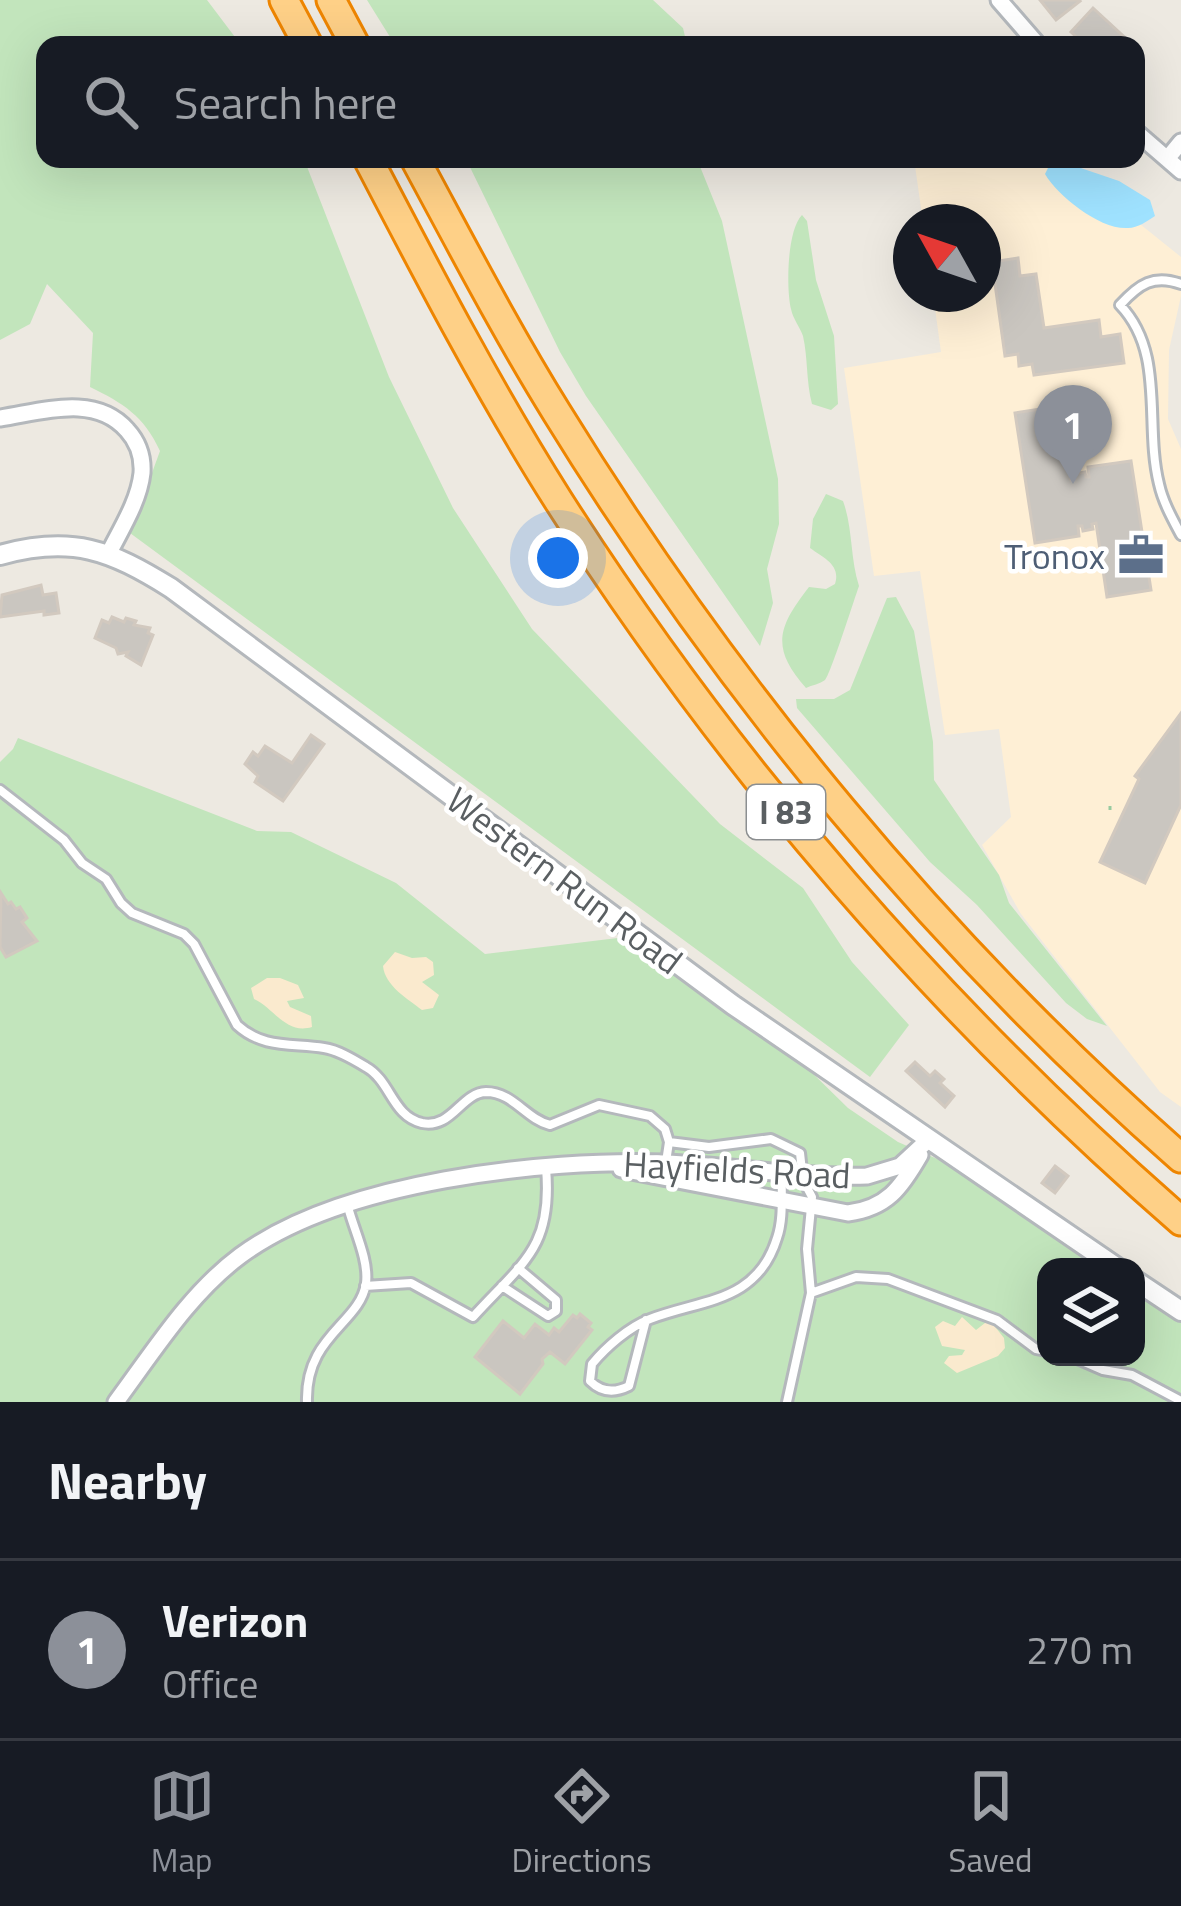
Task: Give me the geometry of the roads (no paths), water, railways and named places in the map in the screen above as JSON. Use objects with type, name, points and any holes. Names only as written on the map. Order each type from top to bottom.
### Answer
[{"type":"highway","points":[[284,0],[303,36]]},
{"type":"highway","points":[[331,0],[350,36]]},
{"type":"highway","name":"I 83","points":[[373,168],[557,499],[732,745],[846,884],[1001,1052],[1181,1221]]},
{"type":"highway","name":"I 83","points":[[420,168],[532,371],[596,474],[770,719],[970,952],[1084,1069],[1181,1159]]},
{"type":"street","points":[[999,0],[1030,36]]},
{"type":"street","points":[[1145,140],[1181,171]]},
{"type":"street","points":[[1167,159],[1181,142]]},
{"type":"street","points":[[0,418],[94,409],[122,424],[141,456],[142,474],[110,553]]},
{"type":"street","name":"Western Run Road","points":[[0,555],[68,544],[110,553],[211,615],[733,1005],[1102,1258]]},
{"type":"street","name":"Hayfields Road","points":[[116,1402],[203,1288],[272,1236],[347,1206],[440,1183],[546,1166],[666,1163],[854,1176],[884,1173],[900,1166],[927,1141]]},
{"type":"street","name":"Hayfields Road","points":[[595,1163],[848,1213],[881,1205],[906,1180],[927,1141]]},
{"type":"street","points":[[1145,1287],[1181,1311]]},
{"type":"lane","points":[[1181,284],[1168,279],[1146,282],[1120,305],[1139,331],[1148,357],[1159,484],[1181,535]]},
{"type":"lane","points":[[0,790],[106,879],[132,913],[184,934],[194,944],[237,1025],[247,1034],[262,1042],[328,1048],[344,1055],[377,1074],[399,1110],[421,1123],[443,1120],[478,1093],[488,1092],[503,1095],[550,1125],[599,1105],[650,1116],[665,1129],[669,1142],[666,1163]]},
{"type":"lane","points":[[669,1142],[709,1147],[772,1139],[800,1153],[813,1207],[807,1250],[812,1293],[787,1402]]},
{"type":"lane","points":[[365,1286],[411,1283],[473,1317],[532,1253],[547,1223],[546,1166]]},
{"type":"lane","points":[[646,1320],[629,1386],[613,1392],[596,1387],[588,1372],[592,1364],[646,1320],[716,1301],[760,1270],[777,1240],[782,1171]]},
{"type":"lane","points":[[307,1402],[315,1357],[357,1304],[365,1286],[366,1268],[347,1206]]},
{"type":"lane","points":[[502,1286],[538,1312],[554,1314],[556,1300],[518,1268]]},
{"type":"lane","points":[[812,1293],[856,1277],[888,1279],[997,1320],[1037,1349]]},
{"type":"lane","points":[[1094,1366],[1132,1375],[1181,1401]]},
{"type":"water","points":[[1048,168],[1081,168],[1119,181],[1150,200],[1155,216],[1128,228],[1105,224],[1070,201],[1045,174]]},
{"type":"place","name":"Verizon","points":[[1073,484]]},
{"type":"place","name":"Tronox","points":[[1141,555]]}]
